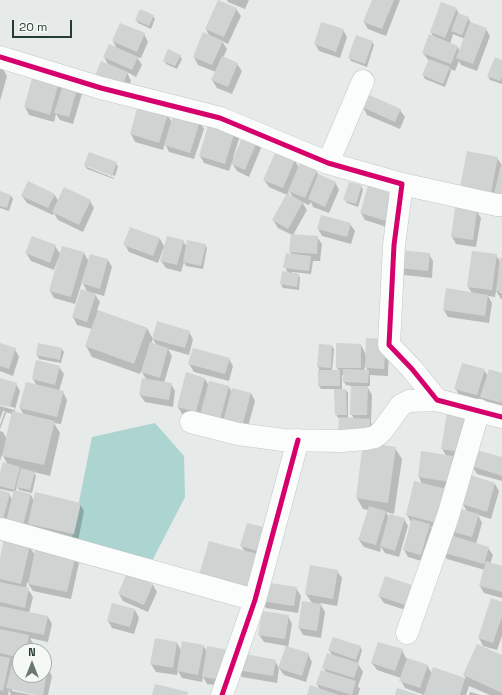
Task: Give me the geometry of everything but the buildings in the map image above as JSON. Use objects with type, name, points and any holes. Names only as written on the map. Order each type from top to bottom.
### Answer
[{"type":"street","points":[[0,57],[101,88],[220,118],[328,163],[402,184],[502,205]]},
{"type":"street","points":[[328,163],[363,81]]},
{"type":"street","points":[[402,184],[394,245],[389,345],[412,368],[437,400]]},
{"type":"street","points":[[191,422],[238,434],[283,440],[341,441],[375,437],[382,432],[401,405],[409,401],[437,400],[502,416]]},
{"type":"street","points":[[407,633],[448,516],[479,410]]},
{"type":"street","points":[[222,695],[255,600],[298,440]]},
{"type":"street","points":[[1,533],[255,600]]},
{"type":"water","points":[[155,423],[184,456],[185,497],[151,563],[72,537],[92,437]]},
{"type":"cycle path","points":[[0,57],[101,88],[220,118],[328,163],[402,184],[394,245],[389,345],[412,369],[437,400],[502,417]]},
{"type":"cycle path","points":[[222,695],[255,600],[298,440]]}]
